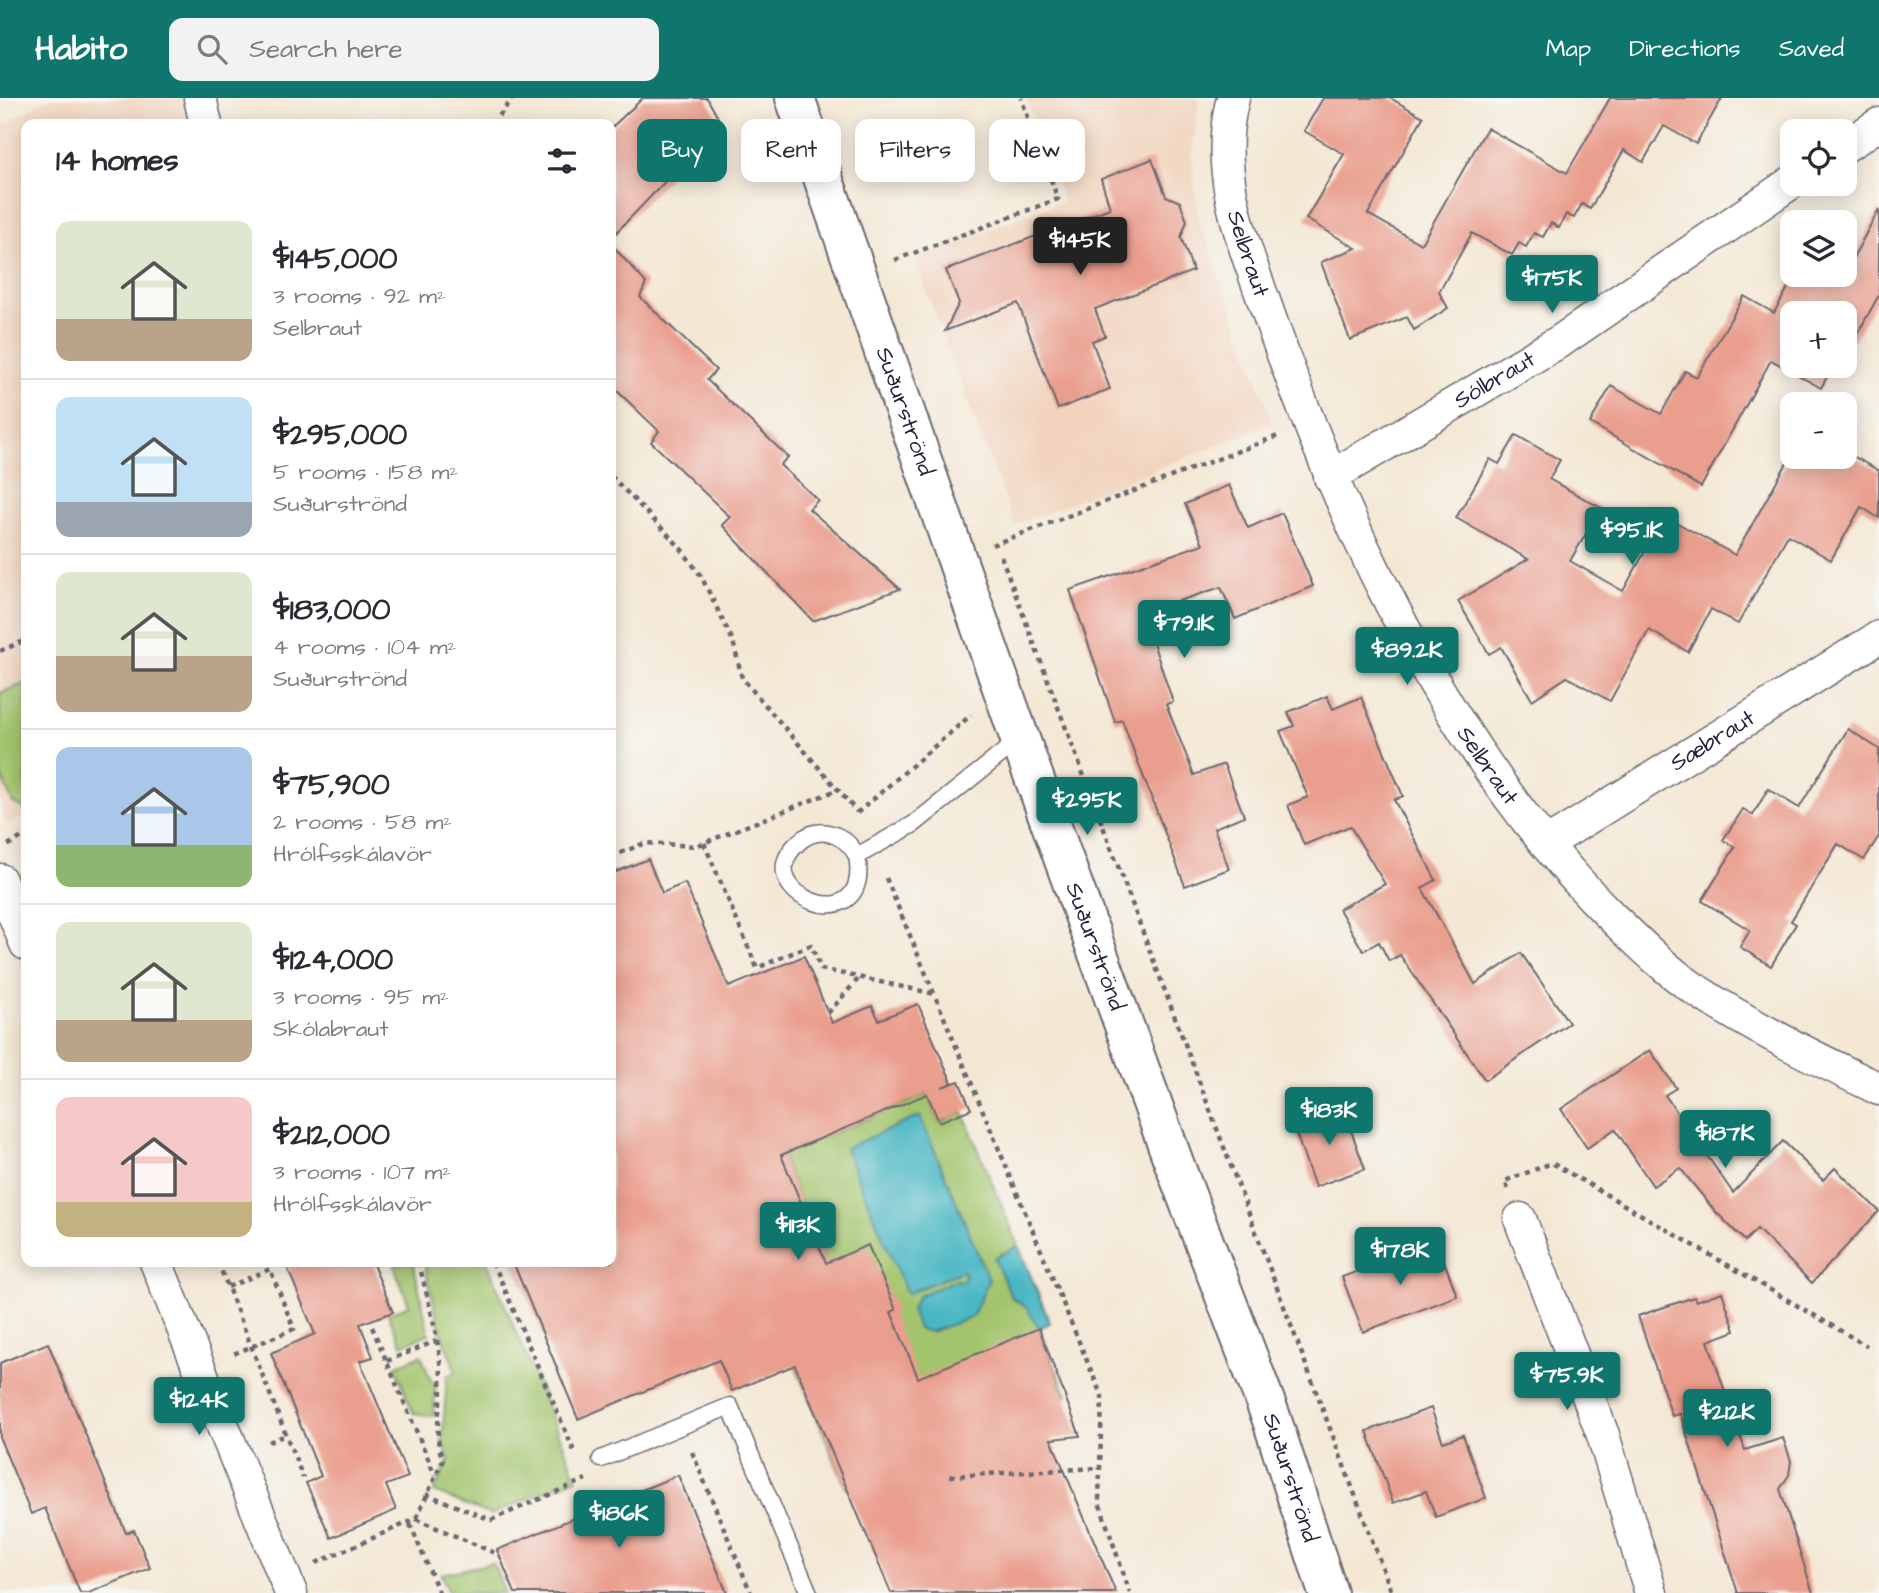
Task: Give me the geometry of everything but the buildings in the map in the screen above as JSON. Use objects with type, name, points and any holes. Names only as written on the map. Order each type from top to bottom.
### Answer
[{"type":"street","points":[[200,98],[205,119]]},
{"type":"street","name":"Suðurströnd","points":[[796,98],[1020,739],[1174,1163],[1263,1393],[1328,1593]]},
{"type":"street","name":"Selbraut","points":[[1233,98],[1226,139],[1230,200],[1307,424],[1330,477],[1430,674],[1493,774],[1546,844],[1613,918],[1691,987],[1793,1046],[1879,1089]]},
{"type":"street","points":[[1857,138],[1879,124]]},
{"type":"street","name":"Sólbraut","points":[[1330,477],[1562,340],[1780,190]]},
{"type":"street","name":"Sæbraut","points":[[1546,844],[1879,637]]},
{"type":"street","points":[[0,880],[21,932]]},
{"type":"street","points":[[1520,1219],[1603,1435],[1651,1593]]},
{"type":"street","points":[[158,1267],[291,1593]]},
{"type":"lane","points":[[858,856],[914,824],[1020,739]]},
{"type":"lane","points":[[825,832],[838,836],[850,844],[858,856],[860,870],[856,884],[848,896],[836,903],[822,906],[808,902],[797,894],[789,882],[787,867],[790,854],[799,842],[811,835],[825,832]]},
{"type":"lane","points":[[599,1466],[730,1406],[808,1593]]},
{"type":"path","points":[[497,119],[513,98]]},
{"type":"path","points":[[895,260],[1058,199],[1021,98]]},
{"type":"path","points":[[892,250],[900,273]]},
{"type":"path","points":[[984,548],[1307,424]]},
{"type":"path","points":[[616,481],[680,547],[701,576],[733,641],[742,678],[857,813],[936,994],[1102,1398],[1099,1502],[1130,1593]]},
{"type":"path","points":[[992,531],[1392,1593]]},
{"type":"path","points":[[0,651],[21,642]]},
{"type":"path","points":[[857,813],[977,710]]},
{"type":"path","points":[[616,855],[645,843],[696,846],[837,790]]},
{"type":"path","points":[[0,849],[21,838]]},
{"type":"path","points":[[704,843],[757,968],[811,945],[821,969],[936,994]]},
{"type":"path","points":[[828,1013],[860,977]]},
{"type":"path","points":[[1520,1219],[1505,1181],[1552,1163],[1867,1346]]},
{"type":"path","points":[[220,1267],[303,1478]]},
{"type":"path","points":[[307,1566],[410,1524],[416,1519],[443,1460],[436,1443],[442,1379],[420,1267]]},
{"type":"path","points":[[495,1267],[575,1454]]},
{"type":"path","points":[[222,1358],[294,1329],[270,1269],[228,1287]]},
{"type":"path","points":[[372,1327],[435,1476]]},
{"type":"path","points":[[387,1361],[436,1341]]},
{"type":"path","points":[[258,1446],[286,1435]]},
{"type":"path","points":[[692,1450],[751,1593]]},
{"type":"path","points":[[580,1466],[586,1479]]},
{"type":"path","points":[[426,1494],[492,1520],[586,1479],[599,1466]]},
{"type":"path","points":[[950,1476],[1098,1468]]},
{"type":"path","points":[[416,1519],[495,1553]]},
{"type":"path","points":[[410,1524],[439,1593]]},
{"type":"shaded area","points":[[48,98],[191,98],[196,119],[21,119],[21,818],[7,824],[0,807],[0,127]]},
{"type":"shaded area","points":[[1026,98],[1199,98],[1192,155],[1196,204],[1273,423],[1015,525],[914,258],[1063,201],[1056,182],[1085,182],[1085,119],[1034,119]]},
{"type":"green space","points":[[21,685],[21,807],[13,803],[0,773],[0,693]]},
{"type":"green space","points":[[927,1094],[939,1122],[963,1112],[1050,1323],[1039,1328],[1067,1396],[846,1488],[795,1365],[857,1338],[781,1155]]},
{"type":"green space","points":[[394,1267],[414,1267],[429,1334],[402,1345],[388,1314],[409,1305]]},
{"type":"green space","points":[[425,1267],[489,1267],[577,1478],[491,1515],[434,1492],[449,1459],[442,1442],[447,1376],[456,1372],[441,1333]]},
{"type":"green space","points":[[421,1355],[432,1383],[436,1382],[433,1416],[413,1413],[395,1366]]},
{"type":"green space","points":[[493,1563],[505,1593],[449,1593],[441,1574]]},
{"type":"water","points":[[920,1116],[989,1280],[972,1317],[931,1332],[918,1329],[911,1309],[918,1296],[955,1280],[963,1281],[966,1277],[962,1271],[907,1294],[845,1148]]},
{"type":"water","points":[[1018,1246],[1050,1323],[1039,1328],[1027,1308],[1012,1298],[994,1258]]}]
